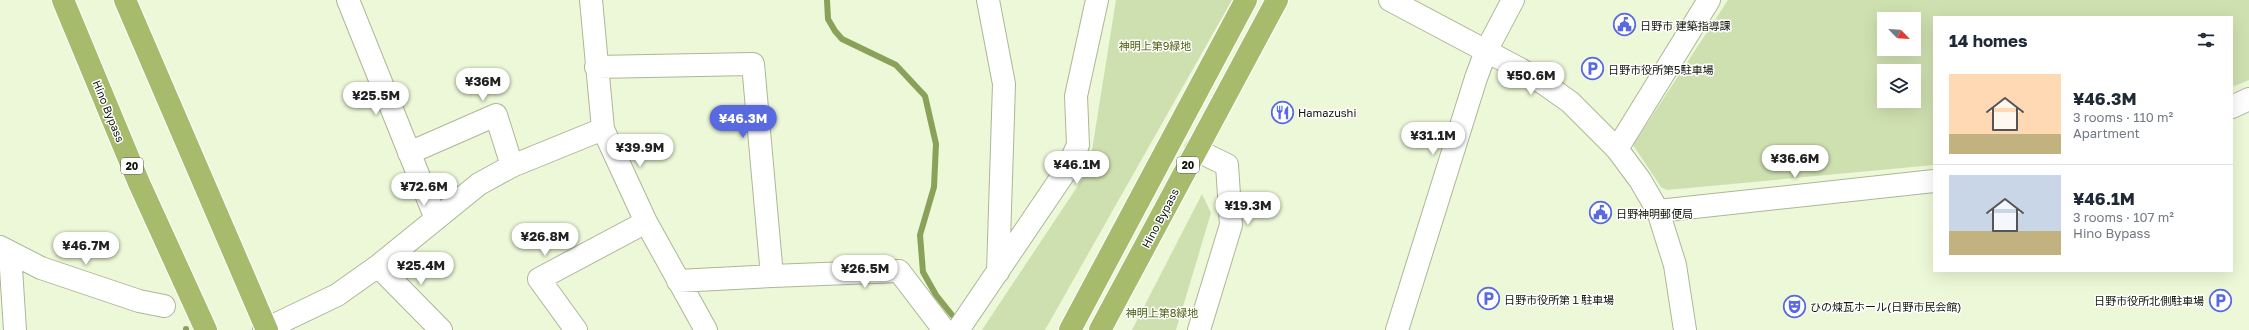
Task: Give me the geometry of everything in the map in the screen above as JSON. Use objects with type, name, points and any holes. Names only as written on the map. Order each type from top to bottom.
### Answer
[{"type":"highway","name":"Hino Bypass","points":[[64,0],[139,183],[206,330]]},
{"type":"highway","points":[[125,0],[266,330]]},
{"type":"highway","name":"20","points":[[1070,330],[1246,0]]},
{"type":"highway","name":"Hino Bypass","points":[[1100,330],[1277,0]]},
{"type":"street","points":[[348,0],[436,220]]},
{"type":"street","points":[[591,0],[596,67],[603,129],[646,222],[706,330]]},
{"type":"street","points":[[988,0],[1004,84],[998,272]]},
{"type":"street","points":[[958,330],[1067,169],[1078,145],[1076,96],[1097,0]]},
{"type":"street","points":[[1390,0],[1520,69],[1570,102],[1617,150],[1640,180],[1658,210],[1675,264],[1685,330]]},
{"type":"street","points":[[1396,330],[1486,51],[1513,0]]},
{"type":"street","points":[[1617,150],[1709,0]]},
{"type":"street","points":[[596,67],[754,64],[772,276]]},
{"type":"street","points":[[2233,107],[2249,99]]},
{"type":"street","points":[[409,153],[496,115],[512,166]]},
{"type":"street","points":[[266,330],[337,295],[378,266],[479,184],[512,166],[603,129]]},
{"type":"street","points":[[1196,150],[1227,165],[1231,226],[1199,330]]},
{"type":"street","points":[[1658,210],[1933,181]]},
{"type":"street","points":[[576,330],[540,279],[646,222]]},
{"type":"street","points":[[5,250],[48,271],[139,301],[164,306]]},
{"type":"street","points":[[5,250],[15,330]]},
{"type":"street","points":[[378,266],[441,330]]},
{"type":"street","points":[[678,281],[899,271],[944,330]]},
{"type":"green space","name":"神明上第9緑地","points":[[1116,0],[1232,0],[1045,330],[982,330],[1089,169]]},
{"type":"green space","points":[[1728,0],[2249,0],[2249,80],[2233,87],[2233,16],[1933,16],[1933,165],[1667,190],[1661,187],[1633,145]]},
{"type":"green space","name":"神明上第8緑地","points":[[1202,194],[1211,213],[1176,330],[1132,330]]},
{"type":"waterway","points":[[827,0],[828,19],[842,39],[896,65],[925,96],[936,144],[934,187],[920,235],[923,272],[936,295],[952,315]]},
{"type":"place","name":"日野市 建築指導課","points":[[1624,25]]},
{"type":"place","name":"日野市役所第5駐車場","points":[[1593,69]]},
{"type":"place","name":"Hamazushi","points":[[1283,112]]},
{"type":"place","name":"日野神明郵便局","points":[[1601,213]]},
{"type":"place","name":"日野市役所第１駐車場","points":[[1489,299]]},
{"type":"place","name":"日野市役所北側駐車場","points":[[2220,300]]},
{"type":"place","name":"ひの煉瓦ホール(日野市民会館)","points":[[1795,306]]}]
